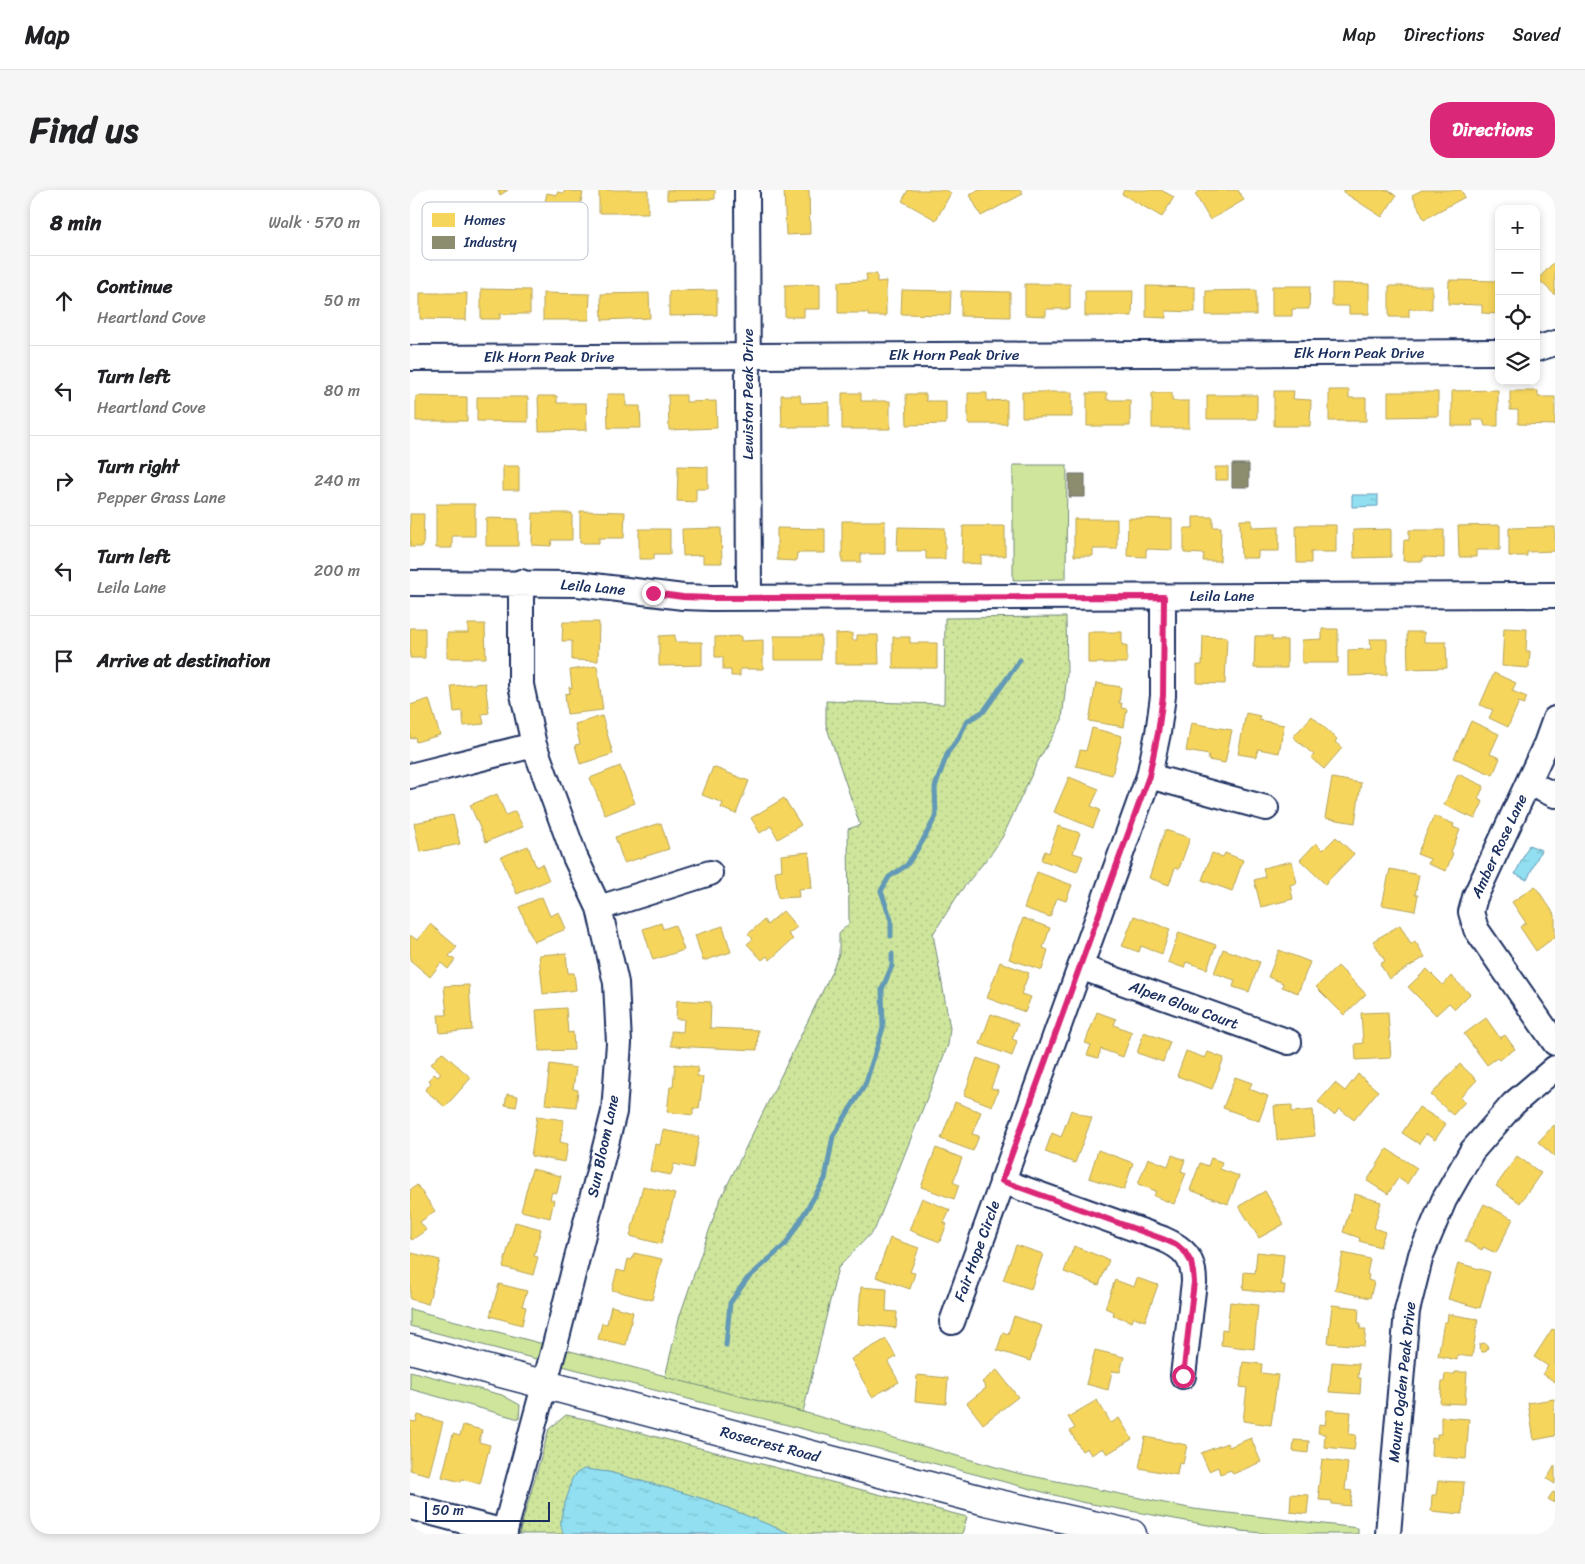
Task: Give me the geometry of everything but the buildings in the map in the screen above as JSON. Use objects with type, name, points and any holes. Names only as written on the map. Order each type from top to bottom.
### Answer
[{"type":"main road","name":"Rosecrest Road","points":[[410,1349],[986,1501],[1132,1534]]},
{"type":"street","name":"Lewiston Peak Drive","points":[[747,190],[749,598]]},
{"type":"street","points":[[1540,348],[1555,343]]},
{"type":"street","name":"Elk Horn Peak Drive","points":[[410,358],[1495,352]]},
{"type":"street","name":"Leila Lane","points":[[410,583],[521,582],[578,584],[683,597],[749,598],[1555,595]]},
{"type":"street","name":"Sun Bloom Lane","points":[[504,1533],[545,1384],[614,1112],[619,1043],[616,983],[599,908],[575,857],[534,745],[521,685],[521,582]]},
{"type":"street","name":"Fair Hope Circle","points":[[952,1322],[1149,776],[1163,696],[1164,597]]},
{"type":"street","name":"Amber Rose Lane","points":[[1555,719],[1546,744],[1475,897],[1470,912],[1476,929],[1555,1043]]},
{"type":"street","points":[[410,776],[534,745]]},
{"type":"street","points":[[1149,776],[1266,808]]},
{"type":"street","points":[[1528,783],[1555,795]]},
{"type":"street","points":[[599,908],[710,873]]},
{"type":"street","name":"Alpen Glow Court","points":[[1080,967],[1289,1042]]},
{"type":"street","name":"Mount Ogden Peak Drive","points":[[1388,1534],[1407,1311],[1421,1255],[1444,1200],[1472,1151],[1513,1104],[1555,1068]]},
{"type":"street","points":[[1002,1181],[1163,1239],[1177,1245],[1185,1252],[1191,1262],[1194,1282],[1183,1376]]},
{"type":"street","points":[[410,1507],[504,1533]]},
{"type":"green space","points":[[1013,465],[1067,465],[1066,579],[1013,580]]},
{"type":"green space","points":[[1066,617],[1067,674],[1062,720],[1038,761],[1003,836],[960,892],[933,934],[950,1028],[948,1045],[875,1229],[838,1268],[803,1412],[665,1377],[679,1318],[719,1202],[827,982],[839,954],[839,934],[849,923],[848,829],[860,825],[826,725],[826,701],[944,704],[945,618]]},
{"type":"green space","points":[[410,1309],[803,1412],[1017,1473],[1194,1509],[1358,1528],[1358,1534],[1273,1534],[1241,1531],[1081,1502],[410,1326]]},
{"type":"green space","points":[[410,1371],[502,1395],[520,1405],[519,1419],[410,1389]]},
{"type":"green space","points":[[566,1415],[967,1517],[962,1534],[519,1534],[549,1429]]},
{"type":"water","points":[[1352,495],[1378,495],[1378,506],[1352,507]]},
{"type":"water","points":[[1529,845],[1541,850],[1527,880],[1515,874]]},
{"type":"water","points":[[584,1469],[609,1472],[710,1501],[792,1534],[564,1534],[561,1518],[571,1481],[575,1475]]},
{"type":"waterway","points":[[891,936],[891,920],[881,891],[889,877],[907,865],[936,816],[935,787],[948,752],[958,739],[967,721],[984,711],[1020,660]]},
{"type":"waterway","points":[[726,1345],[730,1303],[747,1279],[786,1244],[825,1179],[833,1136],[865,1085],[883,1028],[882,989],[892,966],[892,954]]},
{"type":"route","points":[[653,593],[711,598],[1164,597],[1163,696],[1149,776],[1002,1181],[1172,1242],[1185,1252],[1191,1262],[1194,1282],[1183,1376]]}]
